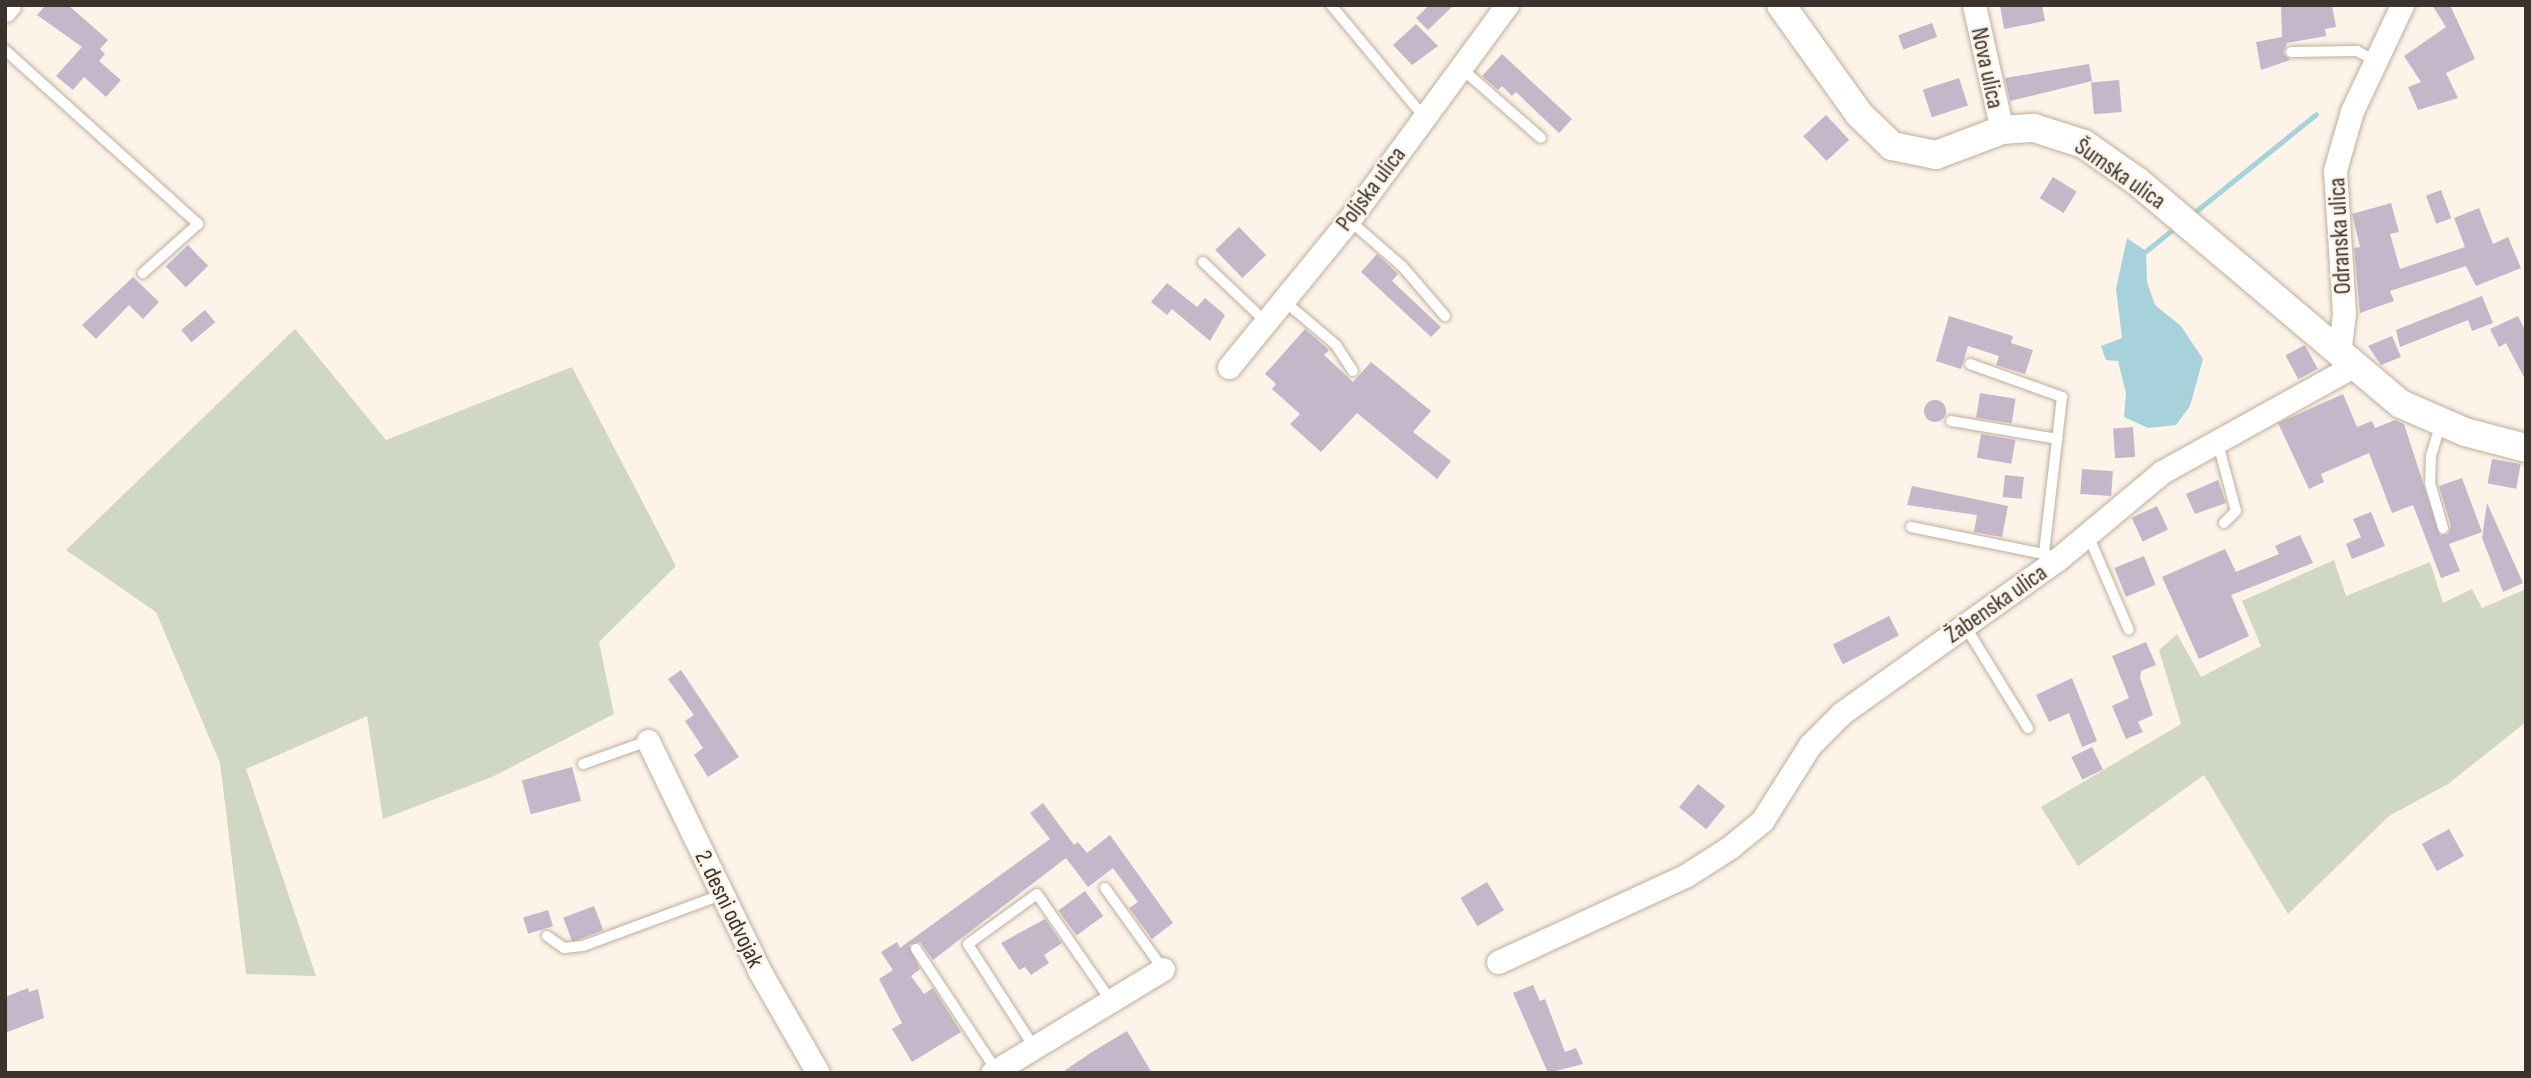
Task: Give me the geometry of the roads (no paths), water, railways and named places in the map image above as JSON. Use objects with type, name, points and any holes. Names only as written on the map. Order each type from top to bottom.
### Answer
[{"type":"street","points":[[5,10],[9,5]]},
{"type":"street","name":"Poljska ulica","points":[[1229,367],[1349,220],[1507,5]]},
{"type":"street","name":"Šumska ulica","points":[[1781,5],[1859,114],[1892,146],[1936,155],[2002,130],[2034,128],[2084,145],[2138,182],[2346,360]]},
{"type":"street","name":"Nova ulica","points":[[1973,5],[2002,130]]},
{"type":"street","name":"Odranska ulica","points":[[2346,360],[2335,170],[2352,111],[2402,5]]},
{"type":"street","points":[[2346,360],[2401,404],[2441,423],[2526,448]]},
{"type":"street","name":"Žabenska ulica","points":[[1497,962],[1685,876],[1729,848],[1762,821],[1810,746],[1842,713],[1965,626],[2051,556],[2088,535],[2162,472],[2346,360]]},
{"type":"street","name":"2. desni odvojak","points":[[648,741],[791,1031],[818,1073]]},
{"type":"street","points":[[994,1071],[1163,969]]},
{"type":"lane","points":[[1331,5],[1424,117]]},
{"type":"lane","points":[[5,50],[198,223],[143,273]]},
{"type":"lane","points":[[2291,52],[2357,51],[2376,61]]},
{"type":"lane","points":[[1461,68],[1541,138]]},
{"type":"lane","points":[[1349,220],[1402,266],[1445,316]]},
{"type":"lane","points":[[1203,262],[1266,322]]},
{"type":"lane","points":[[1283,300],[1336,345],[1353,371]]},
{"type":"lane","points":[[1911,527],[2051,556],[2062,397],[1970,364]]},
{"type":"lane","points":[[1951,421],[2057,439]]},
{"type":"lane","points":[[2441,423],[2431,456],[2430,483],[2443,528]]},
{"type":"lane","points":[[2217,440],[2236,511],[2224,523]]},
{"type":"lane","points":[[2088,535],[2129,630]]},
{"type":"lane","points":[[1965,626],[2028,728]]},
{"type":"lane","points":[[583,764],[648,741]]},
{"type":"lane","points":[[1105,888],[1163,969]]},
{"type":"lane","points":[[1034,1047],[968,944],[1037,894],[1111,1000]]},
{"type":"lane","points":[[547,936],[564,948],[583,946],[722,895]]},
{"type":"lane","points":[[916,948],[994,1071]]},
{"type":"water","points":[[2127,238],[2146,251],[2147,282],[2155,305],[2181,326],[2203,359],[2190,406],[2176,425],[2148,428],[2124,417],[2126,393],[2118,361],[2106,360],[2101,346],[2122,338],[2116,289]]},
{"type":"waterway","points":[[2196,211],[2316,114]]},
{"type":"waterway","points":[[2146,251],[2174,228]]}]
